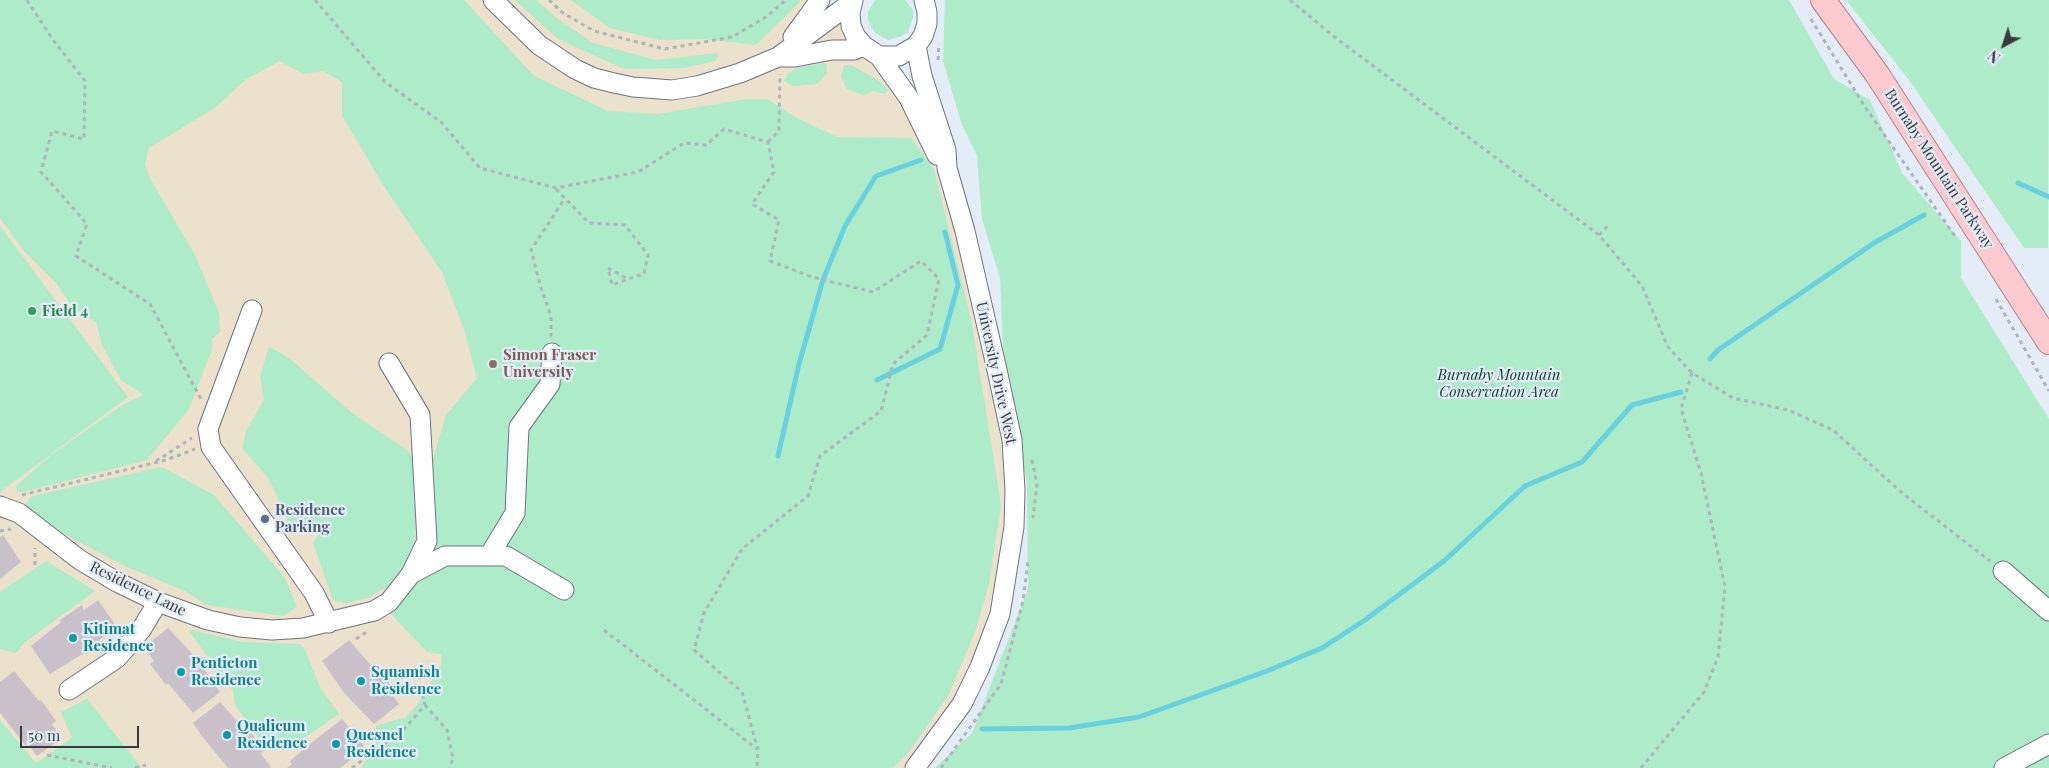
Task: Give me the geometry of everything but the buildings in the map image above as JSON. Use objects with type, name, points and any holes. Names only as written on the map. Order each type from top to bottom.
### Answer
[{"type":"main road","name":"Burnaby Mountain Parkway","points":[[1816,7],[1887,90],[2049,342]]},
{"type":"street","points":[[492,0],[539,45],[556,58],[594,78],[624,86],[672,90],[697,86],[740,73],[779,65],[795,57],[832,50],[871,51],[899,56],[916,46],[927,24],[924,0]]},
{"type":"street","points":[[779,65],[820,0]]},
{"type":"street","points":[[779,65],[853,1]]},
{"type":"street","name":"University Drive West","points":[[853,1],[850,13],[851,26],[856,37],[871,51],[909,98],[935,152],[947,168]]},
{"type":"street","name":"University Drive West","points":[[915,768],[962,704],[980,667],[1000,614],[1014,527],[1015,490],[1012,440],[966,231],[947,168],[946,150],[922,76],[916,46]]},
{"type":"street","points":[[252,310],[208,429],[211,447],[314,593],[329,623]]},
{"type":"street","points":[[489,556],[515,513],[518,427],[550,384],[552,353]]},
{"type":"street","name":"Residence Lane","points":[[8,515],[116,582],[184,612],[240,627],[295,629],[329,623],[374,611],[389,602],[411,574],[427,540],[420,416],[389,363]]},
{"type":"street","points":[[411,574],[445,556],[506,556],[564,590]]},
{"type":"street","points":[[2003,571],[2049,611]]},
{"type":"street","points":[[69,690],[117,658],[141,630],[158,602]]},
{"type":"street","points":[[2004,768],[2049,744]]},
{"type":"path","points":[[27,0],[53,40],[85,80],[84,139],[52,131],[41,172],[87,224],[76,256],[150,304],[204,406]]},
{"type":"path","points":[[316,0],[385,82],[441,122],[480,168],[556,188],[638,172],[684,143],[706,145],[724,129],[768,142]]},
{"type":"path","points":[[549,0],[563,13],[594,30],[665,49],[732,38],[766,17],[786,0]]},
{"type":"path","points":[[1290,0],[1332,35],[1599,235],[1642,286],[1668,347],[1692,373],[1733,398],[1788,410],[1833,430],[1902,493],[2003,571]]},
{"type":"path","points":[[1816,7],[1865,107],[1959,240]]},
{"type":"path","points":[[768,142],[779,130],[779,65]]},
{"type":"path","points":[[757,768],[758,750],[742,692],[694,650],[704,613],[742,549],[808,496],[820,456],[881,411],[893,364],[927,335],[939,279],[921,261],[873,292],[812,277],[770,261],[779,220],[752,204],[774,172],[768,142]]},
{"type":"path","points":[[556,188],[589,223],[625,225],[648,255],[644,274],[628,279],[612,284],[608,268],[628,279]]},
{"type":"path","points":[[552,353],[551,316],[531,250],[565,198]]},
{"type":"path","points":[[1599,235],[1610,224]]},
{"type":"path","points":[[1995,297],[2049,391]]},
{"type":"path","points":[[1641,768],[1704,692],[1718,658],[1725,587],[1701,472],[1681,409],[1692,373]]},
{"type":"path","points":[[156,462],[164,454],[191,440]]},
{"type":"path","points":[[0,531],[21,496],[156,462],[193,450]]},
{"type":"path","points":[[35,548],[35,565]]},
{"type":"path","points":[[604,630],[758,750]]},
{"type":"path","points":[[420,684],[424,705],[447,730],[453,758],[450,768]]},
{"type":"path","points":[[352,768],[405,728],[424,705]]},
{"type":"path","points":[[47,755],[112,768]]},
{"type":"path","points":[[136,768],[146,764]]},
{"type":"shaded area","name":"Simon Fraser University","points":[[0,0],[828,0],[854,56],[870,60],[886,75],[916,124],[937,172],[958,240],[997,412],[1006,486],[1003,537],[994,591],[983,632],[965,678],[940,720],[906,766],[904,768],[0,768]]},
{"type":"green space","name":"Simon Fraser University","points":[[0,0],[464,0],[534,76],[608,111],[657,114],[747,99],[767,99],[795,117],[837,137],[911,138],[934,169],[972,324],[1001,505],[989,584],[975,632],[949,694],[909,752],[893,768],[361,768],[376,745],[376,726],[406,717],[419,703],[442,663],[441,654],[427,652],[390,613],[398,598],[421,579],[424,489],[446,415],[477,378],[464,329],[442,272],[383,185],[342,115],[342,82],[323,71],[303,74],[280,61],[245,80],[216,107],[149,148],[145,165],[151,180],[195,255],[219,313],[220,332],[212,339],[212,349],[189,409],[147,460],[23,492],[17,491],[16,486],[51,455],[124,404],[144,395],[121,380],[102,345],[96,322],[72,307],[57,284],[24,251],[0,218]]},
{"type":"green space","points":[[515,0],[536,0],[558,19],[593,43],[656,60],[718,53],[719,56],[714,61],[684,68],[624,69],[558,39]]},
{"type":"green space","points":[[571,0],[802,0],[756,45],[705,39],[660,40],[610,28]]},
{"type":"green space","points":[[875,0],[905,0],[913,10],[913,18],[908,32],[888,40],[875,33],[868,20],[868,12]]},
{"type":"green space","name":"Burnaby Mountain Conservation Area","points":[[945,0],[1789,0],[1834,79],[1870,100],[1902,173],[1961,241],[1961,278],[2049,419],[2049,768],[935,768],[972,733],[1028,589],[1027,482],[1004,371],[1000,278],[982,219],[977,156],[962,125],[943,61]]},
{"type":"green space","points":[[1846,0],[2049,0],[2048,248],[2024,248],[1909,80]]},
{"type":"green space","points":[[826,63],[827,73],[817,84],[793,86],[784,81],[788,73],[801,67]]},
{"type":"green space","points":[[844,65],[853,66],[878,80],[888,90],[885,94],[873,91],[863,95],[847,89],[841,76]]},
{"type":"green space","name":"Field 4","points":[[0,226],[128,397],[0,492]]},
{"type":"green space","points":[[269,347],[289,358],[352,413],[407,450],[421,471],[414,553],[387,587],[367,598],[346,603],[333,600],[313,543],[320,532],[309,523],[289,521],[269,479],[242,448],[246,431],[264,400],[260,377]]},
{"type":"green space","points":[[162,467],[214,495],[285,578],[297,607],[283,616],[207,605],[185,591],[125,566],[52,528],[25,505],[32,496]]},
{"type":"green space","points":[[46,561],[95,591],[24,643],[15,653],[0,649],[0,592]]},
{"type":"green space","points":[[192,630],[243,642],[300,644],[304,648],[321,689],[339,714],[291,747],[283,748],[261,741],[235,705],[233,691],[189,631]]},
{"type":"green space","points":[[87,699],[142,768],[0,768],[0,720],[36,763],[72,738],[61,712]]},
{"type":"waterway","points":[[778,456],[799,364],[823,280],[845,226],[876,176],[921,160]]},
{"type":"waterway","points":[[2018,183],[2049,197]]},
{"type":"waterway","points":[[1710,359],[1718,350],[1874,243],[1924,215]]},
{"type":"waterway","points":[[877,380],[940,349],[958,285],[945,232]]},
{"type":"waterway","points":[[982,729],[1069,728],[1139,717],[1267,671],[1322,648],[1365,620],[1444,561],[1525,486],[1582,462],[1632,405],[1681,392]]},
{"type":"place","name":"Field 4","points":[[32,311]]},
{"type":"place","name":"Simon Fraser University","points":[[493,364]]},
{"type":"place","name":"Residence Parking","points":[[265,519]]},
{"type":"place","name":"Kitimat Residence","points":[[73,638]]},
{"type":"place","name":"Penticton Residence","points":[[181,672]]},
{"type":"place","name":"Squamish Residence","points":[[361,681]]},
{"type":"place","name":"Qualicum Residence","points":[[227,735]]},
{"type":"place","name":"Quesnel Residence","points":[[336,744]]}]
